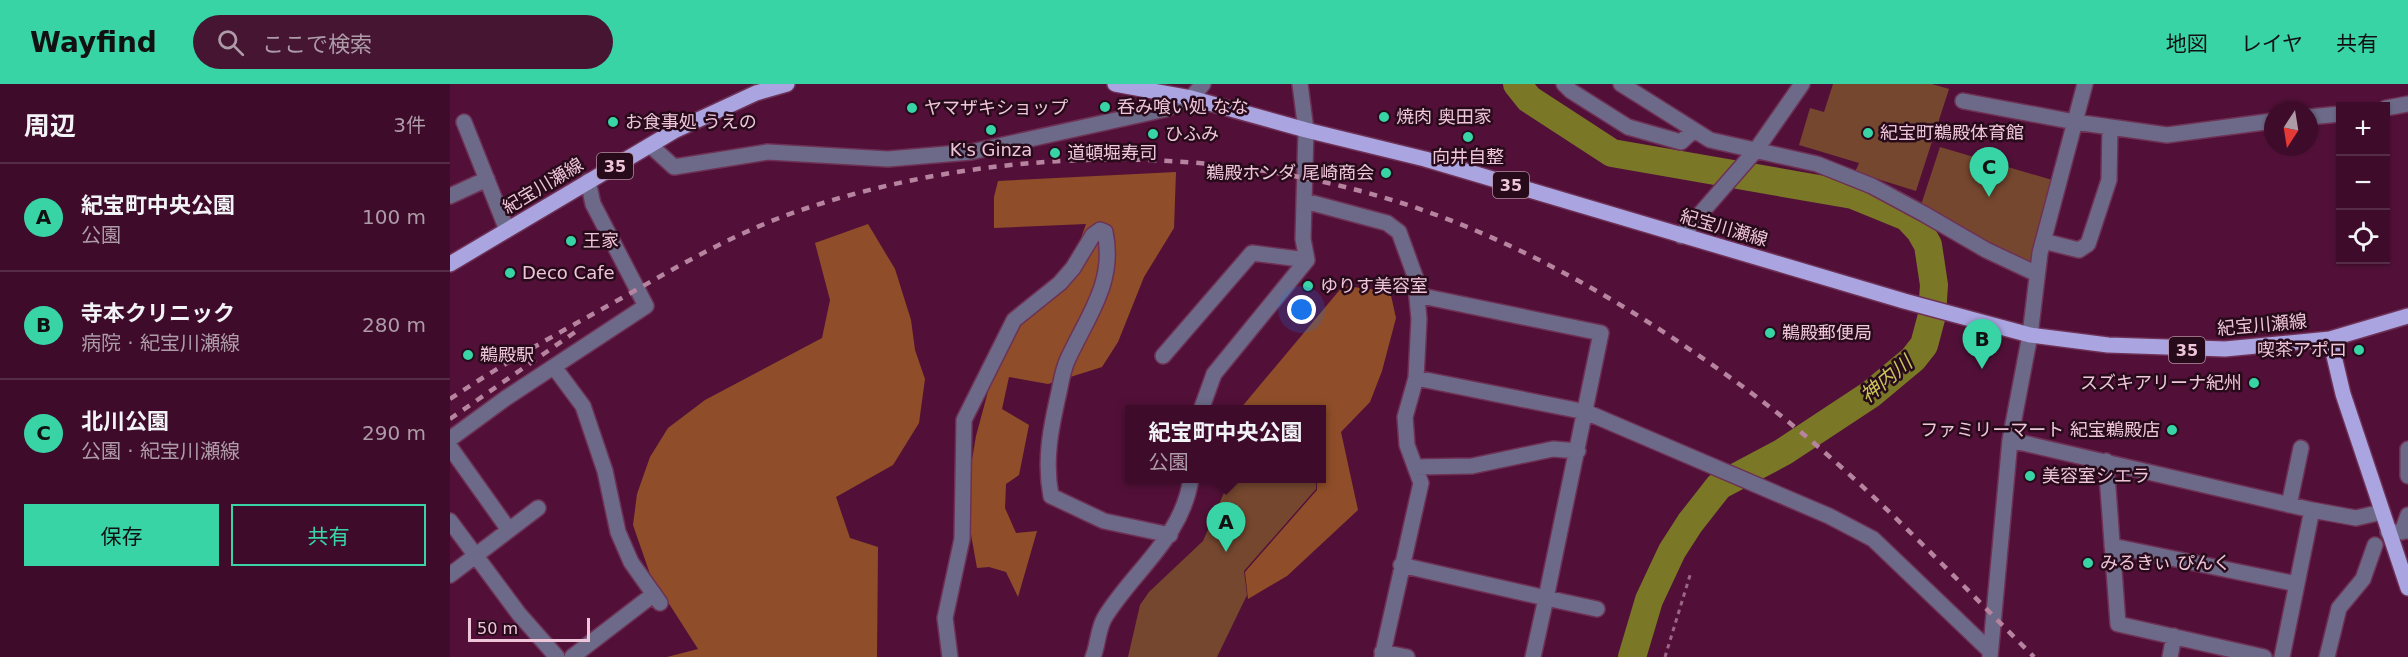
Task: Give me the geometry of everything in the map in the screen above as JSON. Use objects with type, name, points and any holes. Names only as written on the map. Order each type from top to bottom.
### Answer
[{"type":"main road","name":"紀宝川瀬線","points":[[450,264],[674,132],[756,93],[787,84]]},
{"type":"main road","name":"紀宝川瀬線","points":[[1115,84],[1191,98],[1306,130],[1425,159],[1904,301],[2030,335],[2167,350],[2225,350],[2330,339],[2408,316]]},
{"type":"main road","name":"紀宝川瀬線","points":[[2330,339],[2343,394],[2382,512],[2400,532],[2408,588]]},
{"type":"street","points":[[651,146],[674,167],[768,152],[888,159],[970,152],[1166,109],[1191,98],[1203,84]]},
{"type":"street","points":[[1203,405],[1214,374],[1307,260],[1303,239],[1306,130],[1300,84]]},
{"type":"street","points":[[1563,84],[1628,127],[1681,142],[1694,130]]},
{"type":"street","points":[[1621,84],[1710,140],[1817,164],[1872,186],[1986,250],[2037,274]]},
{"type":"street","points":[[1681,236],[1756,150],[1802,84]]},
{"type":"street","points":[[1989,653],[2010,440],[2030,335],[2037,274],[2043,241],[2085,84]]},
{"type":"street","points":[[1963,101],[2075,122],[2177,134],[2264,122]]},
{"type":"street","points":[[2390,107],[2408,104]]},
{"type":"street","points":[[2318,116],[2336,114]]},
{"type":"street","points":[[464,122],[507,230]]},
{"type":"street","points":[[2043,241],[2079,250],[2088,244],[2109,180],[2110,127]]},
{"type":"street","points":[[450,196],[487,179]]},
{"type":"street","points":[[450,439],[506,398],[646,306],[593,204],[588,182]]},
{"type":"street","points":[[1305,201],[1387,223],[1399,232],[1415,276],[1419,319],[1416,378],[1405,417],[1407,445],[1421,483],[1382,655],[1407,657]]},
{"type":"street","points":[[950,657],[945,618],[962,539],[964,420],[1014,320],[1060,283],[1073,268],[1093,235],[1100,230],[1106,232],[1107,242],[1102,293],[1066,363],[1050,431],[1047,473],[1051,496],[1104,521],[1170,535]]},
{"type":"street","points":[[1163,356],[1252,253],[1307,260]]},
{"type":"street","points":[[1417,295],[1601,333],[1533,657]]},
{"type":"street","points":[[554,368],[584,406],[605,471],[618,532],[631,562],[657,598],[572,657]]},
{"type":"street","points":[[1416,378],[1586,412],[1770,491],[1873,539],[1989,653]]},
{"type":"street","points":[[2010,440],[2312,510],[2356,518],[2382,512]]},
{"type":"street","points":[[450,447],[509,530]]},
{"type":"street","points":[[2289,505],[2301,448]]},
{"type":"street","points":[[1415,467],[1472,466],[1553,449],[1578,451]]},
{"type":"street","points":[[2408,449],[2408,476]]},
{"type":"street","points":[[2106,461],[2118,624],[2264,657]]},
{"type":"street","points":[[1093,657],[1103,619],[1170,535],[1182,509],[1190,483]]},
{"type":"street","points":[[450,575],[538,508]]},
{"type":"street","points":[[2282,657],[2312,510]]},
{"type":"street","points":[[2400,532],[2408,515]]},
{"type":"street","points":[[450,521],[519,614],[557,657]]},
{"type":"street","points":[[2327,657],[2339,608],[2363,579],[2375,545]]},
{"type":"street","points":[[2112,546],[2297,584]]},
{"type":"street","points":[[1401,565],[1598,609]]},
{"type":"street","points":[[2170,657],[2174,636]]},
{"type":"path","points":[[1665,657],[1691,572]]},
{"type":"shaded area","name":"紀宝町鵜殿体育館","points":[[1833,84],[1932,84],[1949,89],[1916,191],[1855,172],[1859,163],[1799,145],[1810,108],[1824,112]]},
{"type":"shaded area","points":[[1940,147],[2059,182],[2037,274],[1919,211]]},
{"type":"shaded area","points":[[1176,172],[1174,228],[1144,277],[1118,342],[1102,367],[1048,384],[1009,377],[1002,409],[1029,425],[1019,475],[1006,484],[1005,508],[1016,533],[1037,531],[1018,597],[1006,572],[989,567],[977,568],[965,501],[976,436],[997,358],[1019,316],[1068,274],[1086,224],[994,228],[994,197],[998,181]]},
{"type":"shaded area","points":[[868,224],[895,269],[911,320],[915,350],[925,379],[919,423],[893,465],[836,497],[850,538],[878,547],[877,657],[667,657],[698,649],[650,574],[633,525],[637,494],[650,457],[668,428],[705,400],[822,338],[830,300],[815,243]]},
{"type":"shaded area","points":[[1343,286],[1390,291],[1396,318],[1382,371],[1370,402],[1341,432],[1358,510],[1287,576],[1248,599],[1245,572],[1317,490],[1317,483],[1326,483],[1326,405],[1243,405]]},
{"type":"shaded area","points":[[1228,483],[1316,483],[1316,489],[1244,571],[1247,595],[1217,657],[1128,657],[1140,605],[1149,592],[1203,541]]},
{"type":"waterway","name":"神内川","points":[[1517,84],[1529,99],[1612,153],[1853,195],[1907,217],[1920,231],[1928,245],[1934,285],[1932,315],[1924,345],[1913,359],[1871,394],[1783,452],[1719,486],[1690,523],[1672,551],[1649,600],[1632,657]]},
{"type":"railway","points":[[450,399],[538,345],[694,258],[760,226],[807,208],[889,185],[973,170],[1059,161],[1146,160],[1232,166],[1316,180],[1399,202],[1515,248],[1619,304],[1750,392],[1825,453],[1932,553],[2034,657]]},
{"type":"railway","points":[[450,419],[578,330]]},
{"type":"place","name":"呑み喰い処 なな","points":[[1105,107]]},
{"type":"place","name":"ヤマザキショップ","points":[[912,108]]},
{"type":"place","name":"焼肉 奥田家","points":[[1384,117]]},
{"type":"place","name":"お食事処 うえの","points":[[613,122]]},
{"type":"place","name":"K's Ginza","points":[[991,130]]},
{"type":"place","name":"紀宝町鵜殿体育館","points":[[1868,133]]},
{"type":"place","name":"ひふみ","points":[[1153,134]]},
{"type":"place","name":"向井自整","points":[[1468,137]]},
{"type":"place","name":"道頓堀寿司","points":[[1055,153]]},
{"type":"place","name":"鵜殿ホンダ 尾崎商会","points":[[1386,173]]},
{"type":"place","name":"北川公園","points":[[1989,197]]},
{"type":"place","name":"王家","points":[[571,241]]},
{"type":"place","name":"Deco Cafe","points":[[510,273]]},
{"type":"place","name":"ゆりす美容室","points":[[1308,286]]},
{"type":"place","name":"鵜殿郵便局","points":[[1770,333]]},
{"type":"place","name":"喫茶アポロ","points":[[2359,350]]},
{"type":"place","name":"鵜殿駅","points":[[468,355]]},
{"type":"place","name":"寺本クリニック","points":[[1982,369]]},
{"type":"place","name":"スズキアリーナ紀州","points":[[2254,383]]},
{"type":"place","name":"ファミリーマート 紀宝鵜殿店","points":[[2172,430]]},
{"type":"place","name":"美容室シエラ","points":[[2030,476]]},
{"type":"place","name":"紀宝町中央公園","points":[[1226,552]]},
{"type":"place","name":"みるきぃ ぴんく","points":[[2088,563]]}]
